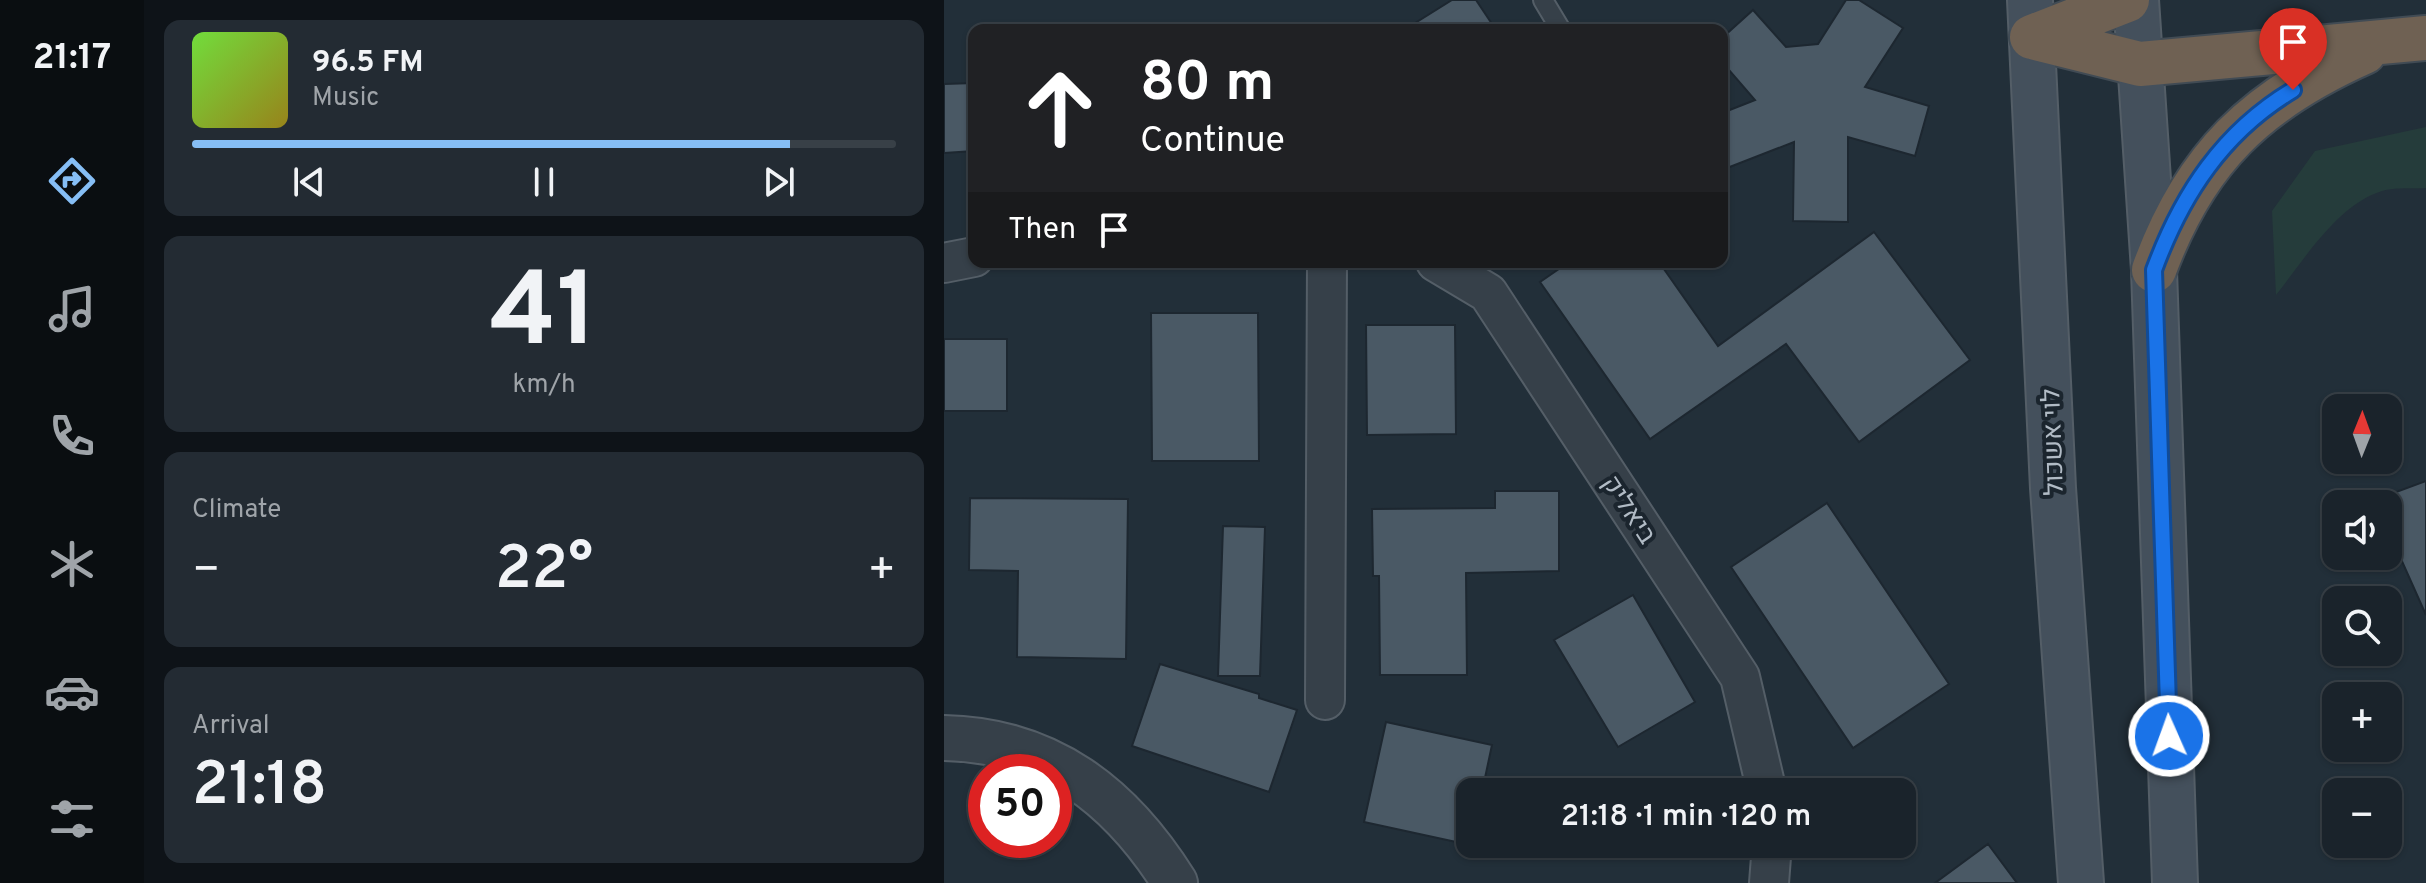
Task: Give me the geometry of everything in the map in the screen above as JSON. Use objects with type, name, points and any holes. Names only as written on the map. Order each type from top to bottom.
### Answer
[{"type":"highway","points":[[2031,19],[2127,0]]},
{"type":"highway","points":[[2031,19],[2140,64],[2406,40]]},
{"type":"highway","points":[[2154,270],[2186,195],[2218,151],[2280,98],[2346,59],[2406,40]]},
{"type":"main road","points":[[2136,0],[2154,270],[2181,873]]},
{"type":"main road","name":"לוי אשכול","points":[[2031,19],[2053,488],[2081,883]]},
{"type":"street","points":[[944,263],[968,258]]},
{"type":"street","points":[[1325,700],[1327,268]]},
{"type":"street","name":"ביאליק","points":[[1450,268],[1488,293],[1740,677],[1764,778]]},
{"type":"street","points":[[944,738],[1005,746],[1057,764],[1087,783],[1132,821],[1175,883]]},
{"type":"street","points":[[1769,883],[1771,858]]},
{"type":"lane","points":[[1543,0],[1557,24]]},
{"type":"green space","points":[[2426,127],[2426,188],[2382,191],[2350,208],[2323,235],[2276,295],[2272,211],[2315,151]]},
{"type":"building","points":[[1452,0],[1476,0],[1492,24],[1414,24]]},
{"type":"building","points":[[1846,0],[1859,0],[1903,28],[1865,87],[1929,106],[1915,156],[1848,137],[1848,222],[1793,221],[1794,142],[1728,168],[1728,111],[1755,100],[1728,69],[1728,33],[1753,10],[1786,47],[1818,44]]},
{"type":"building","points":[[968,83],[968,151],[944,153],[944,84]]},
{"type":"building","points":[[1874,232],[1970,360],[1859,442],[1786,344],[1650,439],[1540,282],[1560,268],[1663,268],[1718,346]]},
{"type":"building","points":[[1151,313],[1258,313],[1259,461],[1152,461]]},
{"type":"building","points":[[1366,325],[1455,325],[1456,434],[1367,435]]},
{"type":"building","points":[[944,339],[1007,339],[1007,411],[944,411]]},
{"type":"building","points":[[2426,481],[2426,615],[2402,561],[2402,490]]},
{"type":"building","points":[[1495,491],[1559,491],[1559,571],[1466,573],[1467,675],[1380,675],[1379,576],[1373,576],[1372,509],[1495,508]]},
{"type":"building","points":[[970,498],[1128,499],[1126,659],[1017,657],[1018,571],[969,570]]},
{"type":"building","points":[[1827,503],[1949,684],[1853,748],[1731,567]]},
{"type":"building","points":[[1223,526],[1265,527],[1260,676],[1218,676]]},
{"type":"building","points":[[1633,595],[1695,702],[1618,747],[1554,640]]},
{"type":"building","points":[[1160,664],[1259,694],[1259,698],[1297,710],[1269,792],[1132,746]]},
{"type":"building","points":[[1386,722],[1492,745],[1485,778],[1456,778],[1456,842],[1364,822]]},
{"type":"building","points":[[1988,844],[2017,883],[1935,883]]},
{"type":"route","points":[[2169,736],[2154,270],[2170,226],[2207,164],[2247,123],[2293,90]]}]
